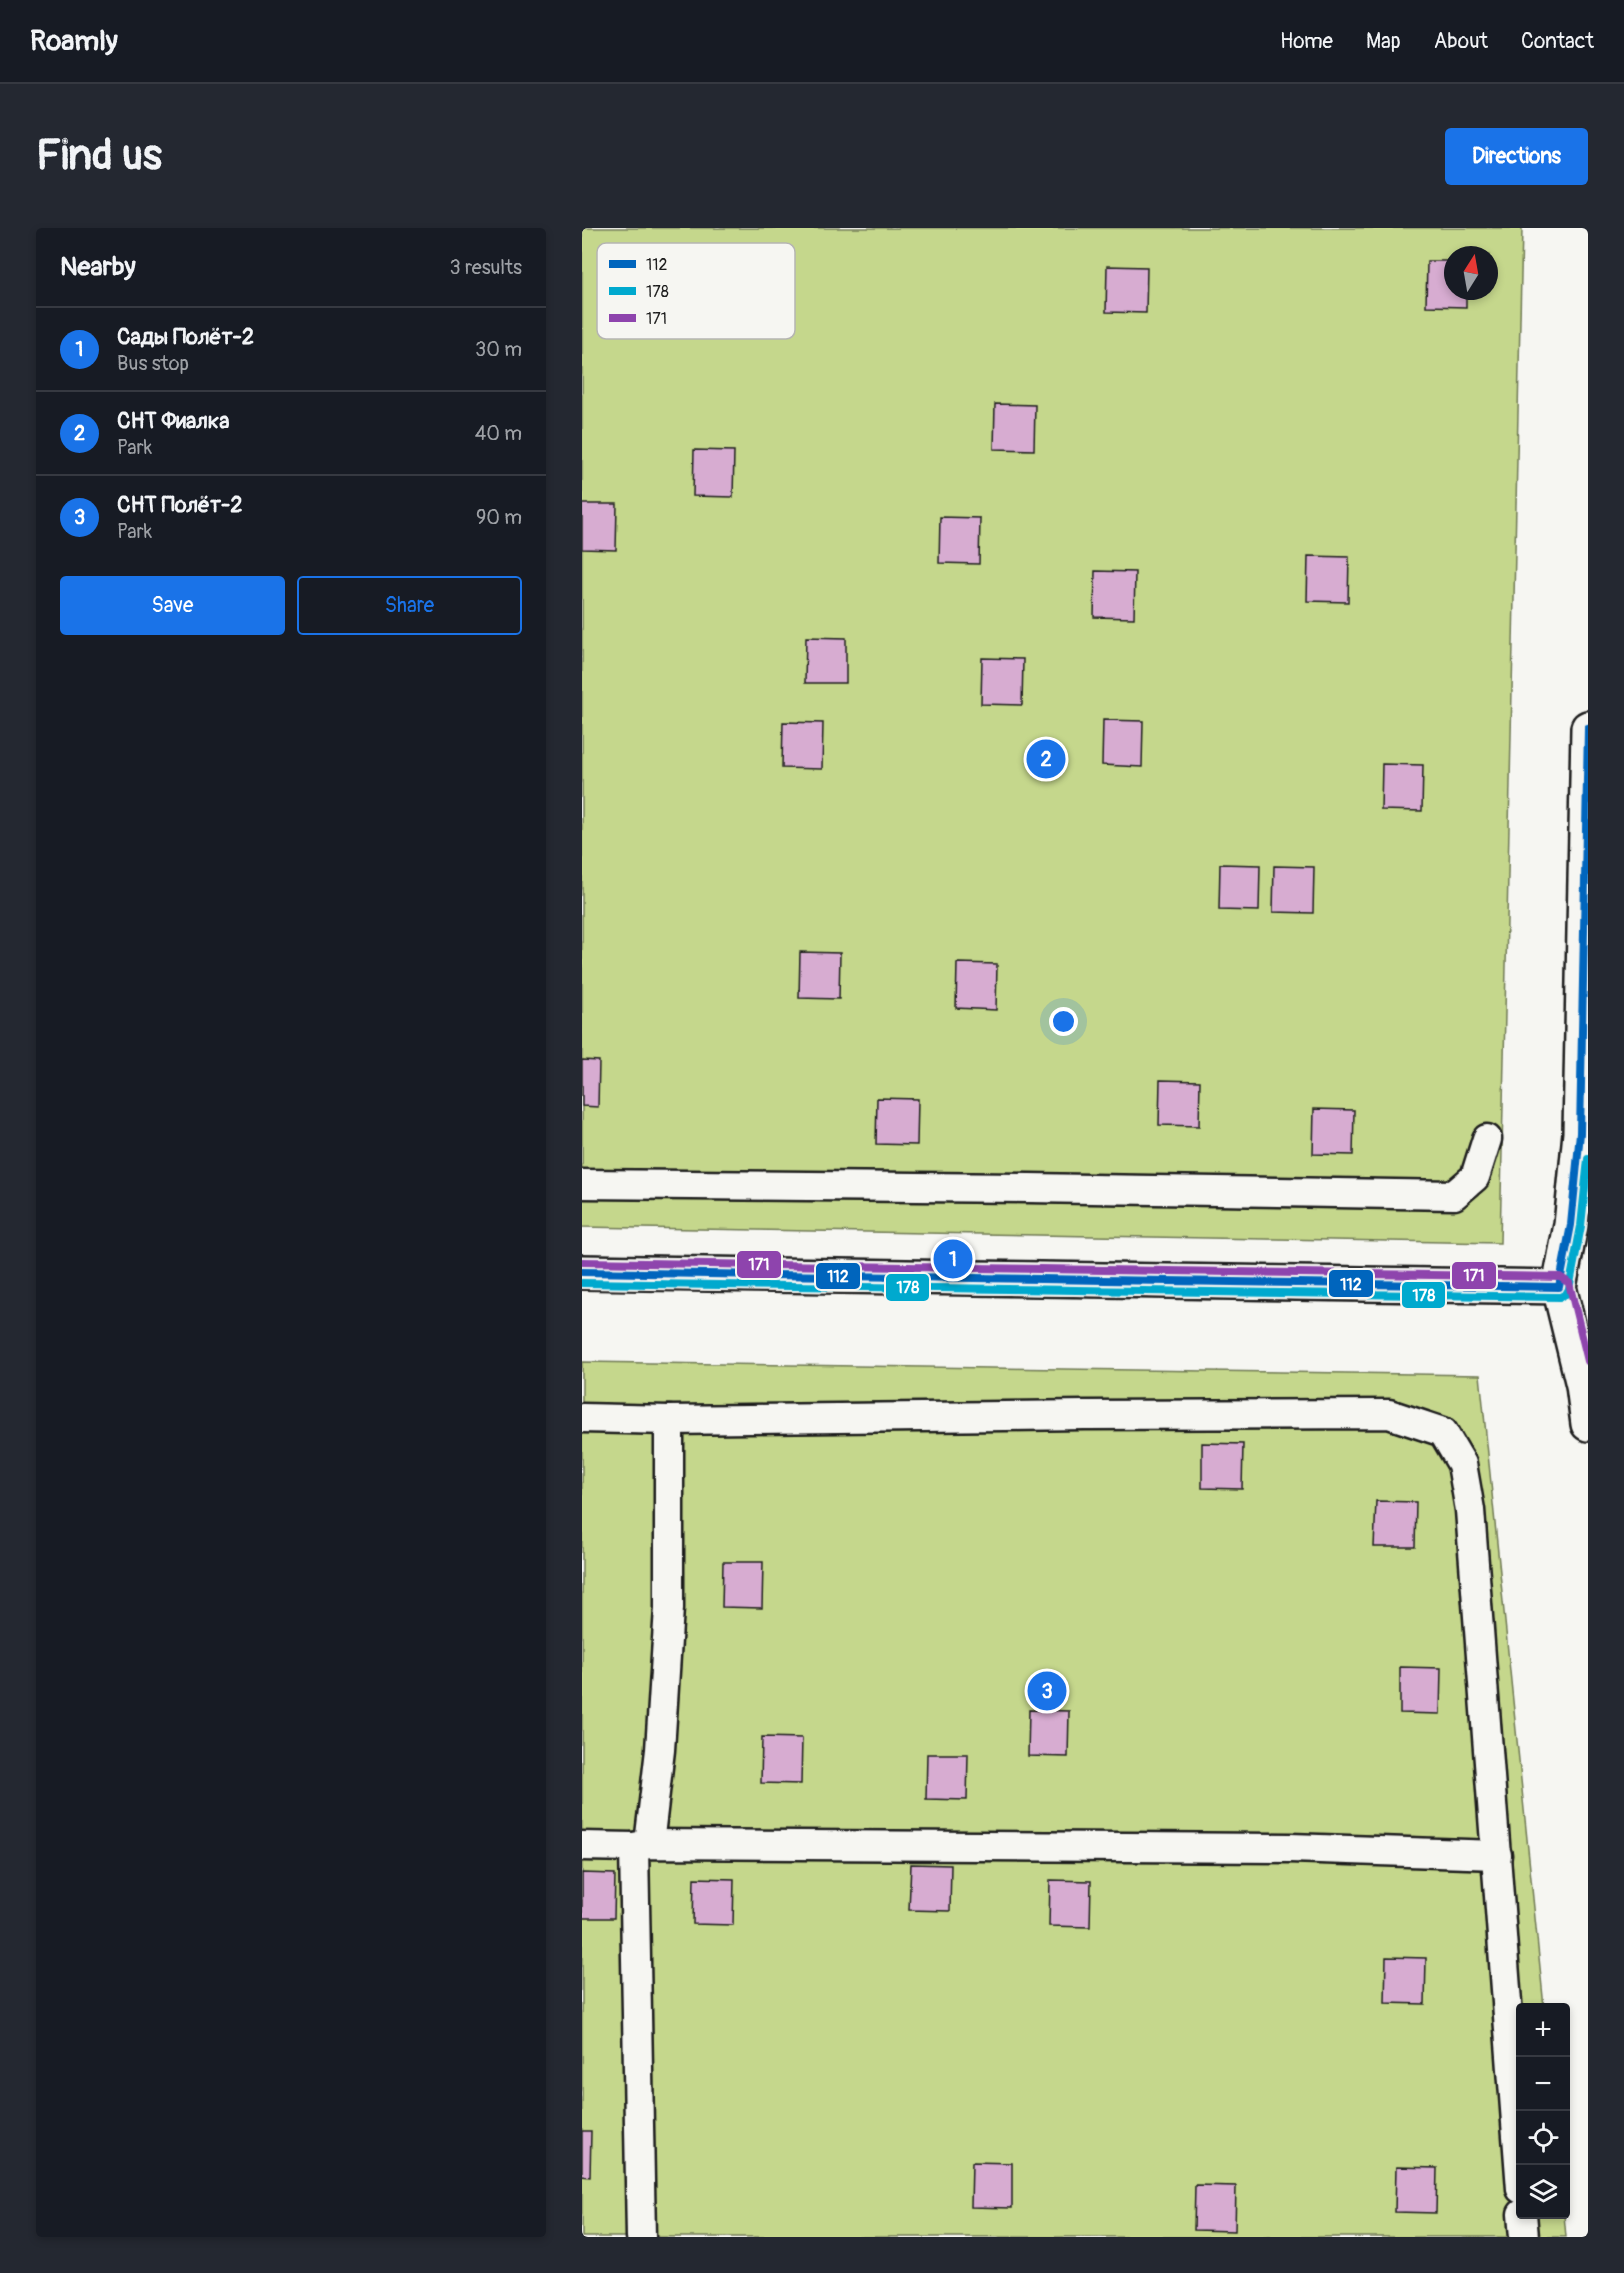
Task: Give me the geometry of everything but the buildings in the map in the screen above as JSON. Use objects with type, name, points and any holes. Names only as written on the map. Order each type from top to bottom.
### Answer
[{"type":"street","points":[[1588,728],[1584,1085],[1571,1225],[1559,1287],[1583,1385],[1588,1424]]},
{"type":"street","points":[[582,1272],[1559,1287]]},
{"type":"lane","points":[[582,1184],[1041,1188],[1454,1196],[1475,1177],[1488,1139]]},
{"type":"lane","points":[[582,1418],[669,1420],[1389,1414],[1443,1432],[1462,1464],[1470,1510],[1519,2165]]},
{"type":"lane","points":[[641,2237],[642,1846],[660,1750],[669,1608],[669,1420]]},
{"type":"lane","points":[[582,1846],[1290,1848],[1497,1855]]},
{"type":"lane","points":[[1522,2219],[1524,2237]]},
{"type":"green space","points":[[582,228],[1522,228],[1500,1243],[582,1227]]},
{"type":"green space","points":[[582,1362],[1480,1375],[1544,2003],[1516,2003],[1516,2219],[1564,2219],[1566,2237],[582,2237]]},
{"type":"transit line","name":"112","points":[[582,1272],[1559,1287],[1571,1225],[1580,1133],[1588,728]]},
{"type":"transit line","name":"178","points":[[582,1283],[1560,1297],[1569,1289],[1581,1226],[1588,1159]]},
{"type":"transit line","name":"171","points":[[582,1262],[1560,1277],[1569,1283],[1588,1361]]},
{"type":"place","name":"СНТ Фиалка","points":[[1046,759]]},
{"type":"place","name":"Сады Полёт-2","points":[[953,1259]]},
{"type":"place","name":"СНТ Полёт-2","points":[[1047,1691]]}]
